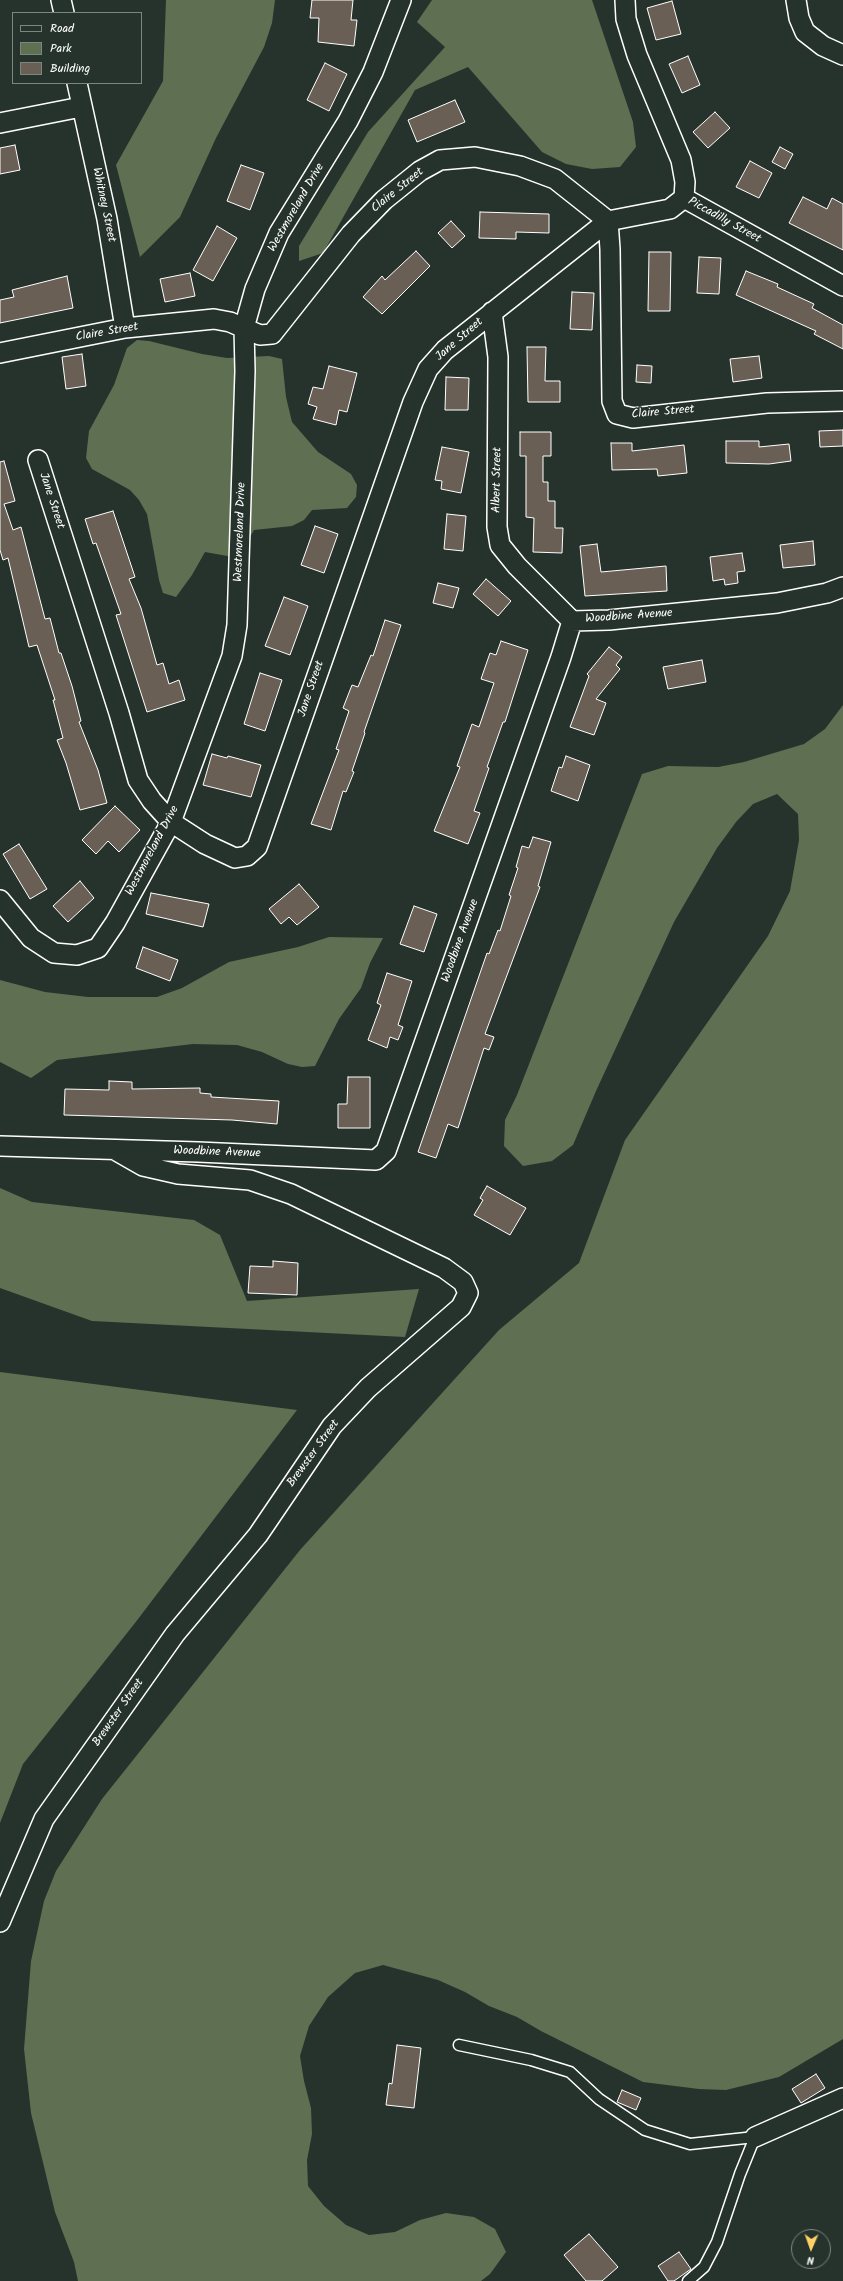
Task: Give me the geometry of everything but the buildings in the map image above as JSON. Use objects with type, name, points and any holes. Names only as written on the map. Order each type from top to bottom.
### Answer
[{"type":"street","points":[[61,0],[64,12]]},
{"type":"street","name":"Westmoreland Drive","points":[[0,900],[31,938],[54,953],[77,955],[98,948],[115,923],[171,822],[232,656],[237,625],[245,371],[244,328],[255,289],[279,234],[362,93],[389,34],[401,0]]},
{"type":"street","name":"Piccadilly Street","points":[[625,0],[626,18],[637,55],[681,160],[685,182],[684,198],[843,286]]},
{"type":"street","points":[[796,0],[799,18],[805,32],[823,46],[843,55]]},
{"type":"street","name":"Whitney Street","points":[[77,84],[107,219],[125,328]]},
{"type":"street","points":[[0,123],[81,106]]},
{"type":"street","name":"Claire Street","points":[[0,352],[125,328],[214,319],[230,322],[260,336],[272,334],[356,228],[384,200],[420,171],[440,160],[475,157],[520,166],[555,179],[608,221],[610,249],[612,401],[617,414],[633,418],[766,403],[843,401]]},
{"type":"street","name":"Jane Street","points":[[38,460],[119,713],[138,780],[152,801],[171,822],[206,844],[235,858],[247,856],[257,847],[413,402],[428,369],[445,350],[608,221],[670,209],[684,198]]},
{"type":"street","name":"Albert Street","points":[[492,312],[498,357],[497,527],[500,545],[517,566],[572,621]]},
{"type":"street","name":"Woodbine Avenue","points":[[0,1146],[376,1160],[386,1151],[561,657],[572,621],[609,620],[777,604],[843,588]]},
{"type":"street","name":"Brewster Street","points":[[0,1922],[44,1819],[175,1634],[258,1535],[332,1426],[368,1388],[461,1307],[468,1293],[463,1282],[444,1268],[291,1194],[250,1180],[178,1174],[143,1166],[115,1150]]},
{"type":"street","points":[[755,2137],[843,2098]]},
{"type":"lane","points":[[459,2044],[532,2060],[570,2072],[599,2099],[645,2130],[690,2144],[755,2137],[740,2174],[717,2242],[704,2267],[688,2281]]},
{"type":"green space","points":[[166,0],[275,0],[272,23],[264,47],[216,138],[180,217],[140,257],[116,165],[163,81]]},
{"type":"green space","points":[[432,0],[592,0],[633,122],[636,147],[620,167],[592,169],[566,164],[542,152],[468,67],[415,90],[323,253],[299,261],[299,246],[368,132],[445,47],[417,22]]},
{"type":"green space","points":[[137,340],[149,341],[202,354],[227,358],[269,356],[282,359],[286,397],[292,422],[318,452],[351,474],[357,485],[356,497],[347,508],[312,510],[304,520],[292,526],[254,530],[245,546],[233,557],[205,552],[192,575],[176,597],[163,593],[159,580],[147,514],[139,500],[130,490],[92,469],[86,458],[89,431],[114,385],[127,348]]},
{"type":"green space","points":[[843,705],[843,2039],[779,2077],[726,2090],[699,2089],[643,2082],[541,2031],[517,2017],[489,2006],[465,1992],[438,1980],[383,1965],[355,1973],[328,1997],[309,2026],[300,2056],[304,2081],[311,2108],[312,2134],[307,2160],[308,2186],[324,2206],[346,2225],[369,2235],[395,2232],[420,2220],[446,2213],[474,2217],[495,2229],[506,2252],[490,2274],[481,2281],[78,2281],[74,2262],[55,2212],[31,2113],[24,2049],[31,1961],[44,1901],[56,1871],[102,1799],[300,1550],[499,1330],[579,1263],[625,1140],[768,936],[790,891],[799,840],[798,814],[777,794],[753,804],[736,822],[717,848],[674,922],[596,1091],[573,1145],[552,1161],[523,1166],[504,1146],[505,1120],[517,1095],[642,774],[668,766],[718,767],[744,762],[804,744],[825,729]]},
{"type":"green space","points":[[329,937],[383,938],[370,963],[361,988],[339,1019],[315,1066],[302,1067],[288,1064],[262,1052],[237,1045],[193,1044],[57,1060],[31,1078],[0,1062],[0,980],[45,992],[88,997],[157,997],[182,988],[229,962],[298,947]]},
{"type":"green space","points":[[0,1188],[32,1202],[194,1220],[220,1235],[247,1301],[419,1289],[405,1337],[92,1321],[0,1288]]},
{"type":"green space","points":[[0,1372],[297,1410],[135,1623],[23,1764],[0,1823]]}]
